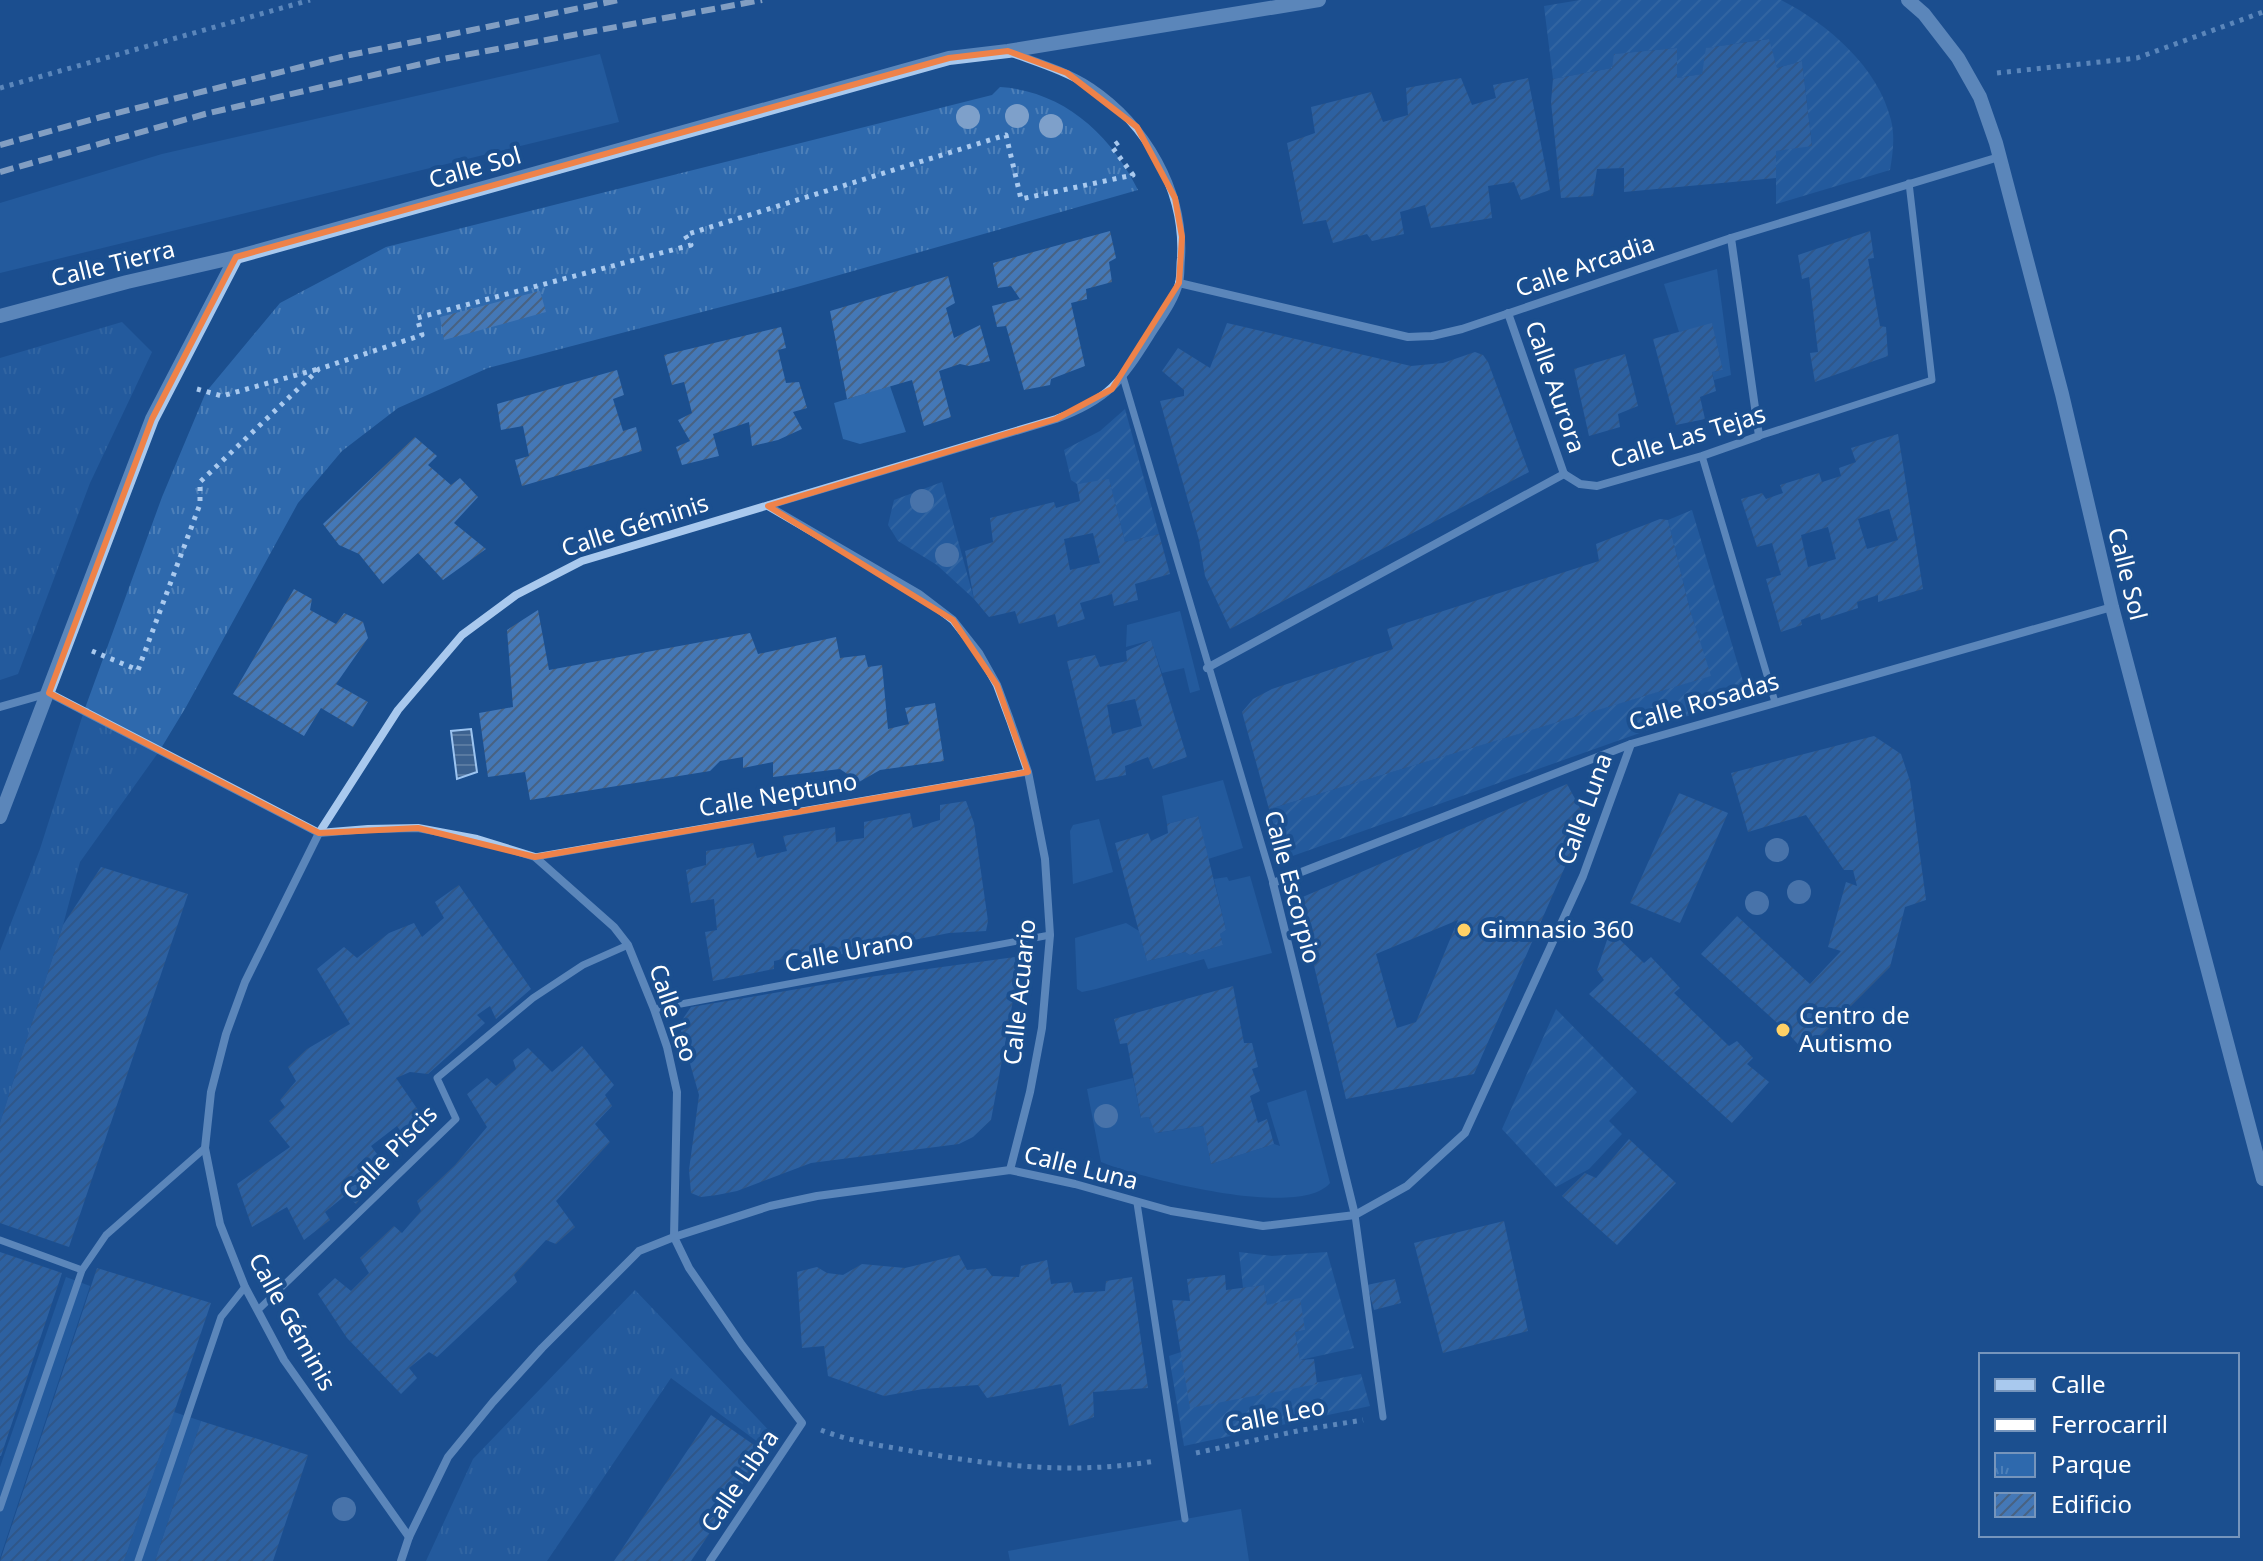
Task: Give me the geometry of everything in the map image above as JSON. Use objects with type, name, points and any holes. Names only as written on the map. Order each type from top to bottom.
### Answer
[{"type":"street","name":"Calle Sol","points":[[236,257],[949,58],[1319,0]]},
{"type":"street","name":"Calle Sol","points":[[1908,0],[1948,43],[1969,77],[1980,97],[1999,157],[2062,394],[2112,607],[2263,1179]]},
{"type":"street","name":"Calle Géminis","points":[[409,1537],[299,1382],[245,1287],[220,1224],[205,1148],[211,1092],[226,1034],[245,982],[319,833],[398,710],[462,635],[516,595],[582,561],[1087,408],[1123,377],[1163,316],[1179,283],[1182,237],[1175,198],[1137,127],[1117,107],[1067,73],[1008,51]]},
{"type":"street","name":"Calle Arcadia","points":[[1179,283],[1408,337],[1432,336],[1462,329],[1731,238],[1999,157]]},
{"type":"street","name":"Calle Las Tejas","points":[[1564,474],[1580,484],[1597,486],[1702,456],[1932,380],[1909,183]]},
{"type":"street","points":[[1731,238],[1759,436]]},
{"type":"street","name":"Calle Tierra","points":[[0,316],[236,257]]},
{"type":"street","points":[[0,817],[152,419],[236,257]]},
{"type":"street","name":"Calle Aurora","points":[[1508,313],[1564,474]]},
{"type":"street","name":"Calle Escorpio","points":[[1123,377],[1273,883],[1355,1215],[1383,1417]]},
{"type":"street","points":[[1702,456],[1775,702]]},
{"type":"street","points":[[1207,668],[1564,474]]},
{"type":"street","name":"Calle Acuario","points":[[768,506],[919,594],[953,620],[979,653],[997,685],[1028,772],[1045,859],[1050,935],[1042,1028],[1010,1170]]},
{"type":"street","name":"Calle Rosadas","points":[[1273,883],[1631,744],[2112,607]]},
{"type":"street","points":[[0,707],[49,693],[319,833]]},
{"type":"street","name":"Calle Luna","points":[[401,1561],[409,1537],[448,1457],[493,1402],[639,1251],[674,1237],[770,1206],[817,1196],[1010,1170],[1075,1184],[1137,1203],[1263,1226],[1355,1215],[1407,1186],[1465,1133],[1583,876],[1631,744]]},
{"type":"street","name":"Calle Neptuno","points":[[535,857],[1028,772]]},
{"type":"street","name":"Calle Leo","points":[[319,833],[418,828],[477,839],[535,857],[614,927],[628,945],[654,1009],[677,1092],[674,1237],[689,1268],[742,1345],[802,1423]]},
{"type":"street","name":"Calle Urano","points":[[654,1009],[1050,935]]},
{"type":"street","name":"Calle Piscis","points":[[258,1310],[456,1119],[437,1078],[533,998],[583,965],[628,945]]},
{"type":"street","points":[[0,1508],[82,1270],[106,1235],[205,1148]]},
{"type":"street","points":[[1137,1203],[1185,1519]]},
{"type":"street","points":[[0,1240],[82,1270]]},
{"type":"street","points":[[138,1561],[221,1317],[245,1287]]},
{"type":"street","name":"Calle Libra","points":[[710,1561],[802,1423]]},
{"type":"path","points":[[0,88],[310,0]]},
{"type":"path","points":[[1969,77],[2137,58],[2263,12]]},
{"type":"path","points":[[174,379],[222,396],[319,369],[422,335],[417,318],[691,245],[685,235],[1006,135],[1021,199],[1133,175]]},
{"type":"path","points":[[69,641],[138,670],[200,504],[200,482],[319,369]]},
{"type":"path","name":"Calle Leo","points":[[802,1423],[849,1439],[994,1464],[1055,1470],[1101,1468],[1175,1457],[1302,1430],[1383,1417]]},
{"type":"highlighted area","points":[[1008,51],[1067,73],[1137,127],[1175,198],[1182,237],[1179,283],[1112,389],[1056,419],[768,506],[953,620],[997,685],[1028,772],[535,857],[418,828],[319,833],[49,693],[152,419],[236,257],[949,58]]},
{"type":"green space","points":[[1580,0],[1781,0],[1833,35],[1849,49],[1875,82],[1891,120],[1893,145],[1890,170],[1776,204],[1776,151],[1812,145],[1802,61],[1777,68],[1768,39],[1707,48],[1702,74],[1677,78],[1677,48],[1615,54],[1612,68],[1553,79],[1544,6]]},
{"type":"green space","points":[[600,54],[619,122],[0,273],[0,203],[162,154]]},
{"type":"green space","points":[[1000,87],[1045,97],[1083,119],[1114,151],[1138,190],[797,287],[488,368],[398,408],[342,451],[298,503],[160,750],[80,862],[0,1123],[0,951],[40,849],[84,711],[162,497],[206,392],[280,303],[386,247],[992,95]]},
{"type":"green space","points":[[1717,269],[1731,375],[1714,380],[1712,372],[1723,370],[1712,324],[1679,332],[1664,284]]},
{"type":"green space","points":[[122,322],[152,352],[90,483],[18,674],[0,680],[0,358]]},
{"type":"green space","points":[[890,386],[906,432],[860,444],[843,439],[834,403]]},
{"type":"green space","points":[[1125,409],[1159,534],[1125,542],[1109,480],[1077,484],[1071,480],[1064,450],[1100,431]]},
{"type":"green space","points":[[942,482],[974,599],[937,565],[898,541],[888,525],[894,500]]},
{"type":"green space","points":[[1692,510],[1747,695],[1284,859],[1269,809],[1710,676],[1668,520]]},
{"type":"green space","points":[[1180,611],[1200,690],[1190,693],[1184,668],[1162,673],[1151,640],[1126,647],[1127,625]]},
{"type":"green space","points":[[1223,780],[1243,848],[1208,859],[1198,816],[1167,824],[1162,796]]},
{"type":"green space","points":[[1099,819],[1113,872],[1073,884],[1070,831],[1073,825]]},
{"type":"green space","points":[[1250,876],[1272,953],[1208,969],[1204,959],[1096,989],[1082,992],[1077,989],[1075,938],[1126,923],[1139,931],[1147,961],[1185,952],[1190,955],[1223,945],[1220,934],[1226,930],[1214,879],[1227,877],[1229,881]]},
{"type":"green space","points":[[1556,1009],[1637,1092],[1609,1121],[1622,1134],[1589,1169],[1556,1187],[1502,1129]]},
{"type":"green space","points":[[1133,1078],[1141,1118],[1149,1117],[1156,1133],[1203,1126],[1211,1164],[1274,1144],[1280,1146],[1267,1103],[1306,1090],[1330,1183],[1313,1193],[1287,1198],[1255,1197],[1183,1185],[1101,1162],[1087,1089]]},
{"type":"green space","points":[[1239,1252],[1272,1256],[1327,1252],[1354,1348],[1300,1360],[1295,1332],[1305,1330],[1267,1305],[1264,1285],[1243,1288]]},
{"type":"green space","points":[[66,1277],[90,1286],[0,1558],[0,1467]]},
{"type":"green space","points":[[635,1290],[777,1439],[770,1451],[671,1378],[547,1561],[426,1561],[473,1459]]},
{"type":"green space","points":[[1181,1352],[1191,1407],[1361,1374],[1370,1406],[1184,1446],[1169,1356]]},
{"type":"green space","points":[[174,1412],[201,1421],[155,1561],[124,1561]]},
{"type":"green space","points":[[1241,1509],[1249,1561],[1010,1561],[1008,1551]]},
{"type":"shaded area","points":[[471,729],[477,772],[457,779],[451,731]]},
{"type":"building","points":[[1769,39],[1777,68],[1802,61],[1812,146],[1776,151],[1776,178],[1624,192],[1624,168],[1597,169],[1593,196],[1561,198],[1551,102],[1553,79],[1612,68],[1614,54],[1677,48],[1677,78],[1702,74],[1706,48]]},
{"type":"building","points":[[1461,78],[1472,105],[1496,98],[1493,85],[1528,78],[1550,190],[1521,200],[1514,182],[1488,186],[1492,218],[1431,228],[1425,205],[1400,212],[1404,234],[1372,241],[1367,234],[1333,243],[1326,220],[1303,224],[1287,143],[1315,133],[1311,107],[1371,92],[1383,122],[1408,115],[1406,88]]},
{"type":"building","points":[[1110,231],[1116,258],[1109,262],[1112,282],[1086,289],[1087,299],[1071,303],[1085,366],[1051,379],[1050,385],[1024,390],[1006,326],[997,327],[992,306],[1020,299],[1011,286],[998,288],[993,263]]},
{"type":"building","points":[[1870,231],[1874,258],[1868,259],[1880,326],[1886,327],[1888,356],[1815,382],[1810,353],[1818,352],[1809,277],[1802,279],[1798,255]]},
{"type":"building","points":[[948,276],[955,303],[946,308],[954,338],[980,325],[990,361],[969,366],[960,364],[939,371],[951,417],[924,426],[912,380],[847,399],[830,311]]},
{"type":"building","points":[[540,291],[546,312],[444,340],[440,317]]},
{"type":"building","points":[[1227,323],[1411,366],[1443,363],[1475,352],[1483,355],[1529,472],[1230,629],[1205,576],[1199,540],[1160,401],[1184,396],[1184,390],[1162,371],[1178,348],[1210,368]]},
{"type":"building","points":[[1712,323],[1723,370],[1712,372],[1716,391],[1700,397],[1705,419],[1676,425],[1653,339]]},
{"type":"building","points":[[781,327],[786,348],[778,350],[786,383],[799,382],[807,408],[793,412],[802,429],[778,440],[752,446],[749,422],[713,434],[719,456],[682,465],[676,447],[690,441],[678,420],[692,413],[684,382],[672,385],[664,355]]},
{"type":"building","points":[[1625,354],[1638,406],[1618,414],[1620,427],[1589,436],[1574,369]]},
{"type":"building","points":[[617,370],[624,395],[613,399],[623,431],[636,427],[642,451],[522,486],[515,460],[529,456],[523,426],[501,430],[497,404]]},
{"type":"building","points":[[1898,434],[1923,589],[1878,602],[1878,595],[1857,602],[1858,608],[1821,620],[1820,613],[1801,620],[1802,625],[1781,632],[1766,579],[1781,575],[1772,543],[1757,547],[1741,499],[1762,493],[1766,499],[1783,493],[1780,485],[1819,473],[1822,482],[1841,476],[1839,468],[1856,462],[1851,448]],"holes":[[[1889,509],[1898,540],[1867,549],[1858,519]],[[1828,527],[1836,559],[1808,567],[1801,535]]]},
{"type":"building","points":[[415,437],[437,456],[428,465],[451,485],[460,478],[478,497],[454,523],[486,549],[443,580],[418,553],[383,584],[359,554],[339,545],[323,524]]},
{"type":"building","points":[[1109,479],[1125,542],[1159,534],[1170,574],[1135,584],[1138,600],[1114,606],[1112,594],[1080,603],[1085,619],[1058,627],[1055,614],[1019,624],[1015,611],[989,617],[974,599],[965,551],[993,542],[990,518],[1054,502],[1056,508],[1080,501],[1077,484]],"holes":[[[1093,533],[1100,563],[1070,570],[1064,539]]]},
{"type":"building","points":[[1660,519],[1668,520],[1690,610],[1711,676],[1269,809],[1242,712],[1253,699],[1272,689],[1393,649],[1387,629],[1599,561],[1596,544]]},
{"type":"building","points":[[294,589],[312,599],[310,610],[336,624],[344,613],[363,622],[368,638],[336,684],[368,702],[353,727],[321,708],[304,736],[233,694]]},
{"type":"building","points":[[538,610],[549,670],[750,633],[758,654],[836,637],[840,658],[865,655],[868,667],[882,665],[888,729],[909,724],[905,708],[935,703],[944,761],[880,770],[859,782],[840,769],[773,777],[773,762],[743,768],[743,757],[720,761],[710,771],[530,800],[525,772],[488,777],[479,713],[513,707],[507,630]]},
{"type":"building","points":[[1151,640],[1187,757],[1153,769],[1148,757],[1125,766],[1126,775],[1096,781],[1067,661],[1095,655],[1100,667],[1127,661],[1126,651]],"holes":[[[1135,699],[1142,726],[1112,734],[1107,705]]]},
{"type":"building","points":[[1874,736],[1901,754],[1910,781],[1926,900],[1905,907],[1890,967],[1805,1052],[1701,954],[1737,916],[1810,984],[1841,951],[1828,947],[1846,882],[1857,886],[1853,870],[1844,870],[1806,815],[1748,832],[1731,773]]},
{"type":"building","points":[[1567,784],[1586,819],[1474,1074],[1346,1099],[1298,899]],"holes":[[[1458,920],[1416,1022],[1397,1028],[1376,954]]]},
{"type":"building","points":[[1679,793],[1728,813],[1680,923],[1630,903]]},
{"type":"building","points":[[966,801],[974,823],[988,921],[986,931],[949,933],[802,962],[796,956],[774,961],[774,969],[713,981],[705,932],[717,930],[714,899],[691,903],[686,870],[706,865],[706,851],[753,843],[757,858],[787,851],[783,836],[835,827],[836,842],[864,838],[864,822],[910,813],[913,828],[940,820],[940,805]]},
{"type":"building","points":[[1198,816],[1226,930],[1220,934],[1223,945],[1190,955],[1185,952],[1147,961],[1115,843],[1148,833],[1151,841],[1168,833],[1167,824]]},
{"type":"building","points":[[101,867],[188,894],[69,1247],[0,1223],[0,1123],[63,925]]},
{"type":"building","points":[[459,885],[531,989],[496,1019],[490,1006],[477,1015],[485,1023],[428,1074],[410,1072],[396,1078],[429,1126],[408,1142],[397,1126],[371,1146],[380,1158],[360,1170],[373,1184],[356,1204],[346,1195],[325,1212],[330,1220],[304,1240],[287,1207],[252,1227],[237,1184],[290,1147],[269,1121],[285,1107],[280,1100],[296,1081],[288,1067],[307,1049],[350,1024],[317,969],[344,947],[357,958],[389,933],[414,923],[422,937],[444,918],[435,902]]},
{"type":"building","points":[[1615,935],[1644,963],[1651,957],[1680,988],[1674,993],[1729,1046],[1737,1041],[1753,1058],[1747,1064],[1769,1082],[1732,1123],[1589,994],[1604,980],[1597,970],[1608,937]]},
{"type":"building","points":[[1015,957],[1018,973],[991,1120],[973,1137],[959,1144],[811,1163],[737,1191],[717,1195],[701,1197],[691,1193],[689,1170],[699,1095],[681,1032],[682,1020],[691,1007],[869,977]]},
{"type":"building","points":[[1233,986],[1244,1043],[1252,1043],[1258,1067],[1252,1069],[1260,1091],[1250,1096],[1258,1123],[1267,1119],[1274,1144],[1211,1164],[1203,1126],[1155,1133],[1149,1117],[1141,1118],[1127,1043],[1120,1044],[1114,1019]]},
{"type":"building","points":[[582,1046],[614,1085],[605,1095],[612,1106],[595,1124],[610,1142],[556,1201],[575,1227],[556,1244],[546,1240],[514,1275],[517,1282],[437,1357],[429,1352],[409,1368],[417,1378],[401,1394],[347,1338],[318,1294],[335,1278],[351,1291],[369,1273],[360,1258],[394,1226],[402,1233],[421,1211],[417,1201],[455,1165],[487,1127],[467,1094],[487,1078],[496,1086],[516,1069],[513,1060],[528,1048],[552,1072]]},
{"type":"building","points":[[1629,1139],[1676,1183],[1617,1245],[1562,1196],[1585,1173],[1596,1178]]},
{"type":"building","points":[[1504,1221],[1528,1331],[1443,1353],[1414,1243]]},
{"type":"building","points":[[0,1252],[62,1273],[1,1456],[0,1456]]},
{"type":"building","points":[[959,1255],[967,1270],[986,1268],[992,1276],[1019,1277],[1021,1266],[1047,1260],[1051,1284],[1071,1282],[1074,1293],[1105,1291],[1106,1281],[1132,1277],[1148,1388],[1093,1392],[1094,1417],[1069,1426],[1061,1384],[987,1398],[978,1385],[923,1389],[884,1396],[828,1376],[824,1346],[802,1348],[797,1272],[817,1267],[827,1273],[843,1275],[862,1264],[905,1268]]},
{"type":"building","points":[[97,1268],[211,1303],[124,1561],[0,1561]]},
{"type":"building","points":[[1225,1275],[1226,1290],[1264,1285],[1267,1305],[1300,1298],[1305,1330],[1295,1332],[1300,1360],[1314,1359],[1317,1384],[1190,1408],[1172,1300],[1190,1301],[1187,1279]]},
{"type":"building","points":[[1395,1279],[1401,1303],[1374,1310],[1367,1285]]},
{"type":"building","points":[[711,1415],[764,1452],[691,1561],[614,1561]]},
{"type":"building","points":[[201,1421],[308,1455],[273,1561],[155,1561]]},
{"type":"railway","points":[[0,145],[345,56],[619,0]]},
{"type":"railway","points":[[0,172],[205,114],[443,59],[762,0]]},
{"type":"place","name":"Gimnasio 360","points":[[1464,930]]},
{"type":"place","name":"Centro de Autismo","points":[[1783,1030]]}]
